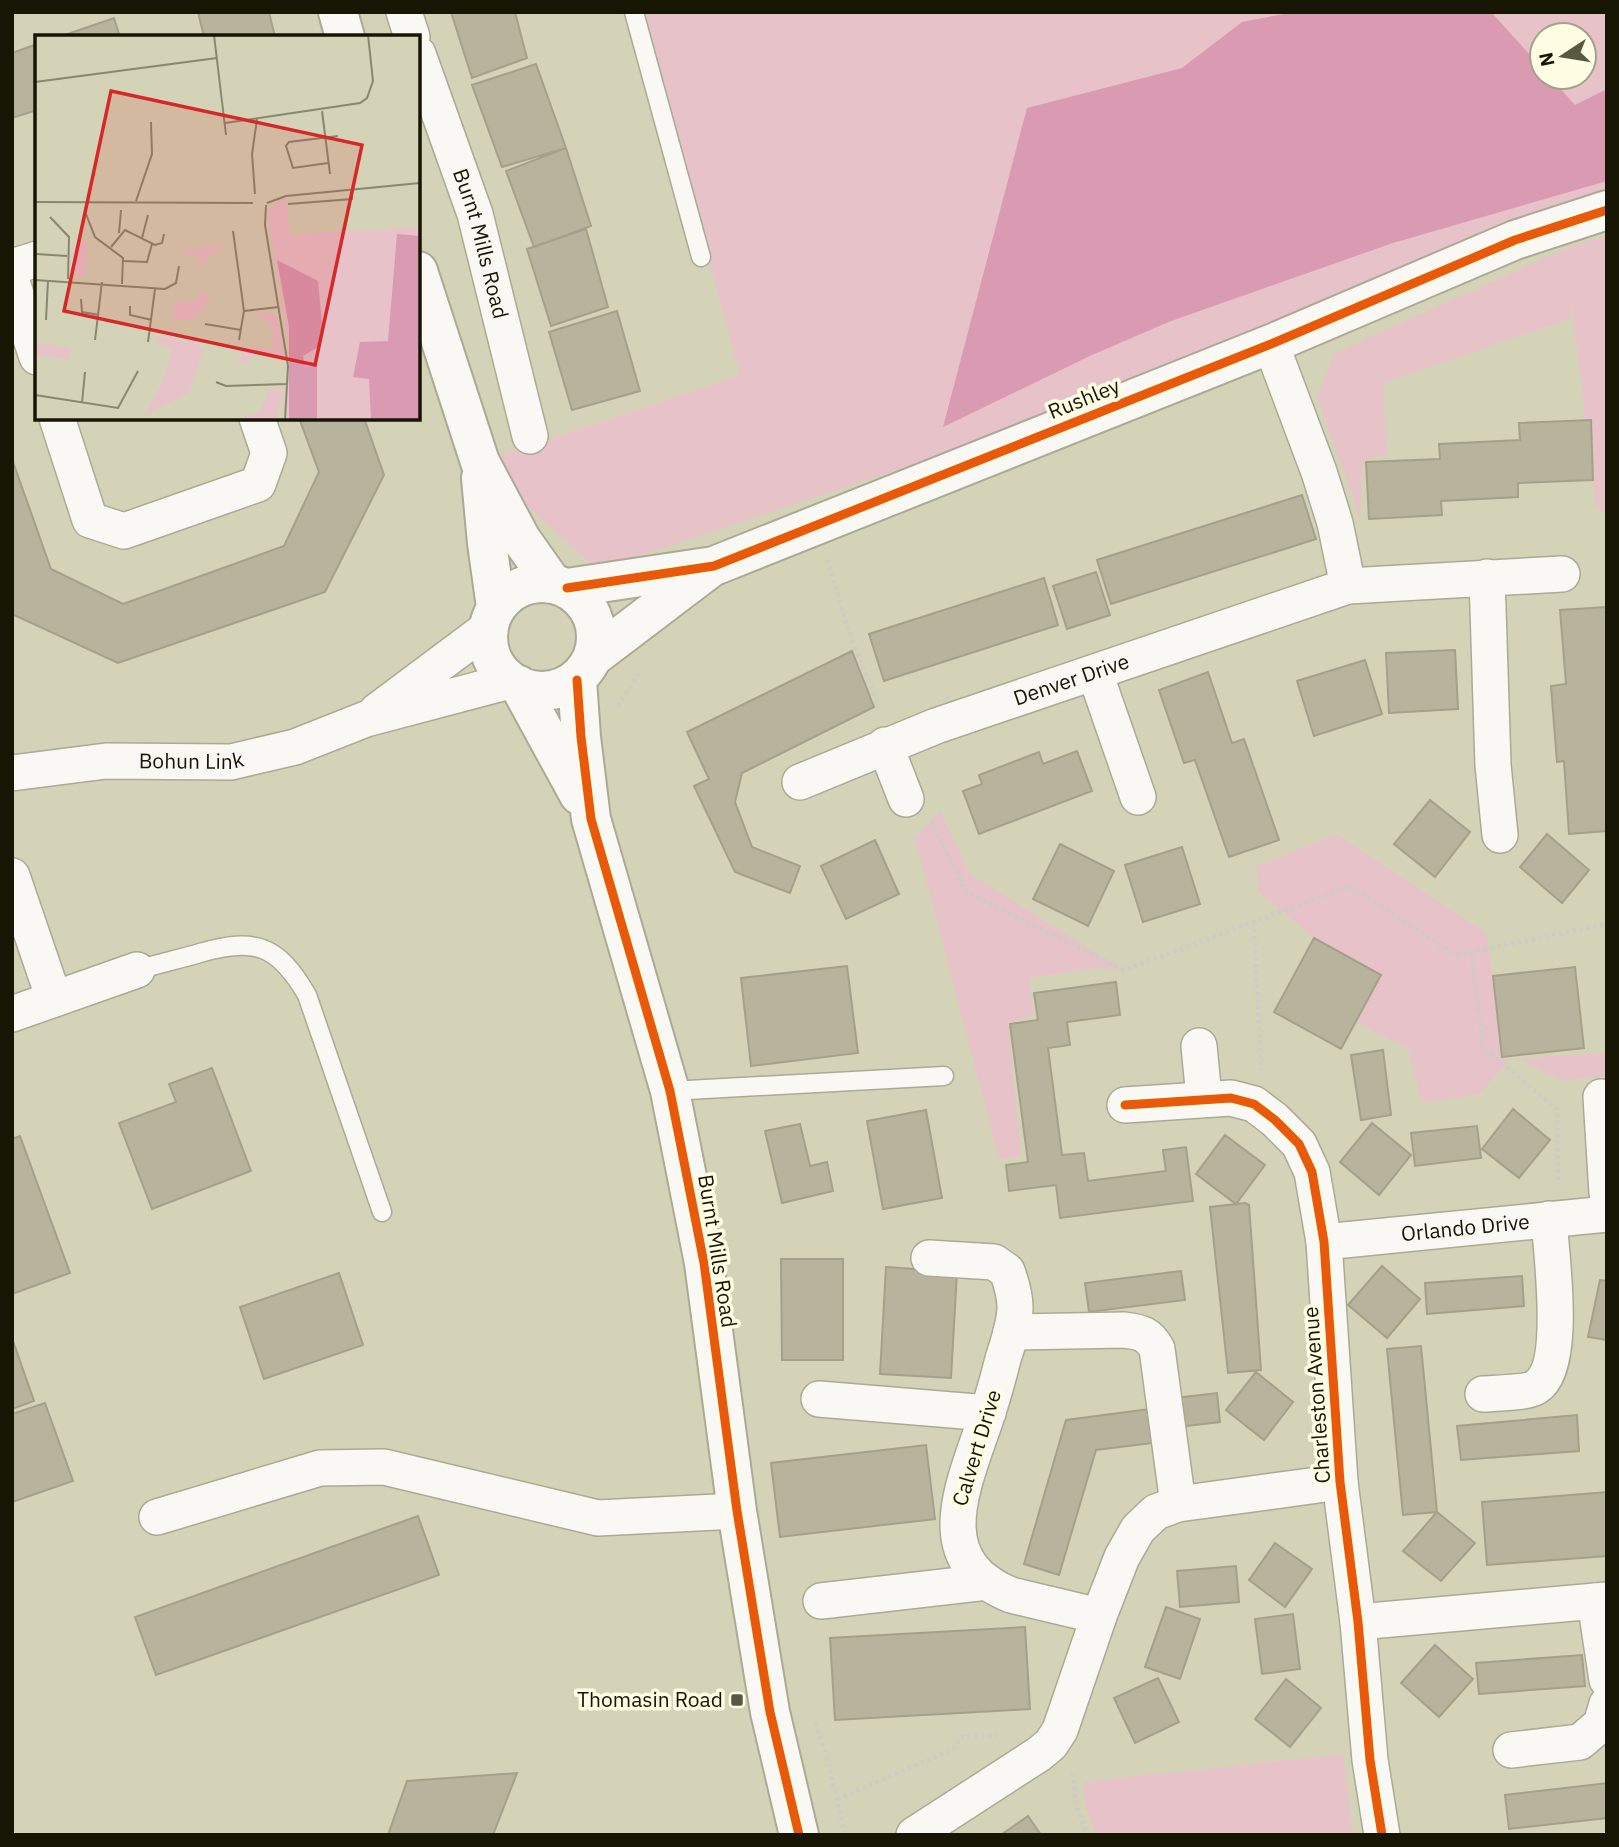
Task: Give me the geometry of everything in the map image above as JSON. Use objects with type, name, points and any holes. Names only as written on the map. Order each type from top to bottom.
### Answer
[{"type":"street","points":[[338,12],[344,35]]},
{"type":"street","points":[[404,12],[411,35]]},
{"type":"street","name":"Burnt Mills Road","points":[[420,60],[475,214],[530,436]]},
{"type":"street","name":"Rushley","points":[[559,585],[714,566],[1271,344],[1515,240],[1607,210]]},
{"type":"street","points":[[12,267],[35,260]]},
{"type":"street","points":[[420,277],[480,462],[521,539],[559,585],[583,601],[594,620],[597,638],[585,668],[550,691],[530,691],[515,683],[497,668],[489,651],[492,618],[480,462]]},
{"type":"street","points":[[12,282],[35,351]]},
{"type":"street","points":[[1271,344],[1319,472],[1335,523],[1348,586]]},
{"type":"street","points":[[58,420],[90,520],[124,531],[258,484],[269,453],[258,420]]},
{"type":"street","name":"Rushley","points":[[585,668],[714,566]]},
{"type":"street","name":"Denver Drive","points":[[800,782],[883,729],[936,726],[1348,586],[1562,574]]},
{"type":"street","points":[[1487,577],[1493,765],[1500,835]]},
{"type":"street","points":[[366,719],[492,618],[514,590],[533,583],[559,585]]},
{"type":"street","name":"Burnt Mills Road","points":[[585,668],[581,737],[591,819],[670,1091],[704,1263],[737,1511],[769,1712],[799,1835]]},
{"type":"street","points":[[1095,673],[1138,797]]},
{"type":"street","points":[[366,719],[515,683]]},
{"type":"street","name":"Burnt Mills Road","points":[[515,683],[591,819]]},
{"type":"street","name":"Bohun Link","points":[[12,773],[106,761],[230,762],[295,747],[366,719]]},
{"type":"street","points":[[883,729],[917,806]]},
{"type":"street","points":[[12,876],[54,999]]},
{"type":"street","points":[[12,1014],[137,970]]},
{"type":"street","points":[[1199,1046],[1204,1098]]},
{"type":"street","points":[[1601,1097],[1607,1193]]},
{"type":"street","name":"Charleston Avenue","points":[[1125,1105],[1204,1098],[1231,1098],[1254,1104],[1275,1120],[1298,1144],[1312,1172],[1324,1242],[1340,1482],[1358,1622],[1370,1760],[1382,1835]]},
{"type":"street","points":[[1606,1214],[1607,1200]]},
{"type":"street","name":"Orlando Drive","points":[[1324,1242],[1606,1214]]},
{"type":"street","points":[[1483,1394],[1535,1389],[1547,1377],[1556,1331],[1549,1219]]},
{"type":"street","name":"Calvert Drive","points":[[929,1258],[994,1262],[1007,1271],[1016,1307],[988,1413],[961,1491],[957,1517],[959,1543],[971,1566],[986,1583]]},
{"type":"street","points":[[1011,1332],[1124,1330],[1142,1332],[1152,1339],[1157,1349],[1178,1504]]},
{"type":"street","points":[[819,1399],[988,1413]]},
{"type":"street","points":[[157,1517],[320,1468],[384,1467],[598,1518],[737,1511]]},
{"type":"street","points":[[914,1835],[1051,1744],[1060,1730],[1122,1557],[1138,1529],[1156,1512],[1178,1504],[1340,1482]]},
{"type":"street","points":[[821,1601],[986,1583],[1011,1595],[1099,1616]]},
{"type":"street","points":[[1358,1622],[1601,1600],[1607,1680]]},
{"type":"street","points":[[1511,1750],[1580,1742],[1601,1724],[1607,1704]]},
{"type":"lane","points":[[634,12],[701,257]]},
{"type":"lane","points":[[137,970],[227,945],[249,945],[272,952],[294,973],[307,995],[382,1212]]},
{"type":"lane","points":[[670,1091],[944,1076]]},
{"type":"path","points":[[825,552],[883,729]]},
{"type":"path","points":[[616,710],[643,669]]},
{"type":"path","points":[[917,806],[966,892],[1124,970],[1350,886],[1456,955],[1607,924]]},
{"type":"path","points":[[1254,922],[1261,1074]]},
{"type":"path","points":[[1471,952],[1483,1048],[1553,1103]]},
{"type":"path","points":[[810,1712],[825,1749],[845,1835]]},
{"type":"path","points":[[1072,1765],[1076,1804],[1087,1835]]},
{"type":"shaded area","points":[[641,12],[1607,12],[1607,196],[1548,210],[961,448],[597,570],[480,462],[740,375]]},
{"type":"shaded area","points":[[1294,12],[1491,12],[1528,53],[1528,91],[1562,91],[1575,105],[1607,89],[1607,181],[1393,243],[1171,321],[1092,355],[943,427],[1027,108],[1182,68],[1242,22]]},
{"type":"shaded area","points":[[1607,235],[1607,513],[1596,509],[1571,299],[1570,319],[1383,383],[1387,454],[1363,460],[1360,518],[1317,396],[1335,353],[1571,246]]},
{"type":"shaded area","points":[[940,811],[970,874],[1124,970],[1097,968],[1029,978],[1034,1015],[1008,1023],[1021,1157],[999,1159],[915,838]]},
{"type":"shaded area","points":[[1336,834],[1487,934],[1502,1057],[1509,1060],[1480,1094],[1422,1103],[1408,1049],[1355,1022],[1381,975],[1314,938],[1259,892],[1256,866]]},
{"type":"shaded area","points":[[1607,1052],[1607,1077],[1560,1080],[1521,1059]]},
{"type":"shaded area","points":[[1343,1754],[1353,1835],[1096,1835],[1085,1804],[1083,1782]]},
{"type":"building","points":[[198,12],[269,12],[275,35],[204,35]]},
{"type":"building","points":[[451,12],[515,12],[527,58],[472,78]]},
{"type":"building","points":[[114,18],[119,35],[65,35]]},
{"type":"building","points":[[35,45],[35,111],[12,118],[12,53]]},
{"type":"building","points":[[536,64],[566,148],[502,167],[472,85]]},
{"type":"building","points":[[566,148],[591,226],[534,247],[506,171]]},
{"type":"building","points":[[586,229],[608,307],[551,326],[527,249]]},
{"type":"building","points":[[617,311],[640,391],[572,410],[549,332]]},
{"type":"building","points":[[300,420],[365,420],[384,475],[325,592],[118,663],[12,614],[12,459],[51,569],[123,604],[284,546],[319,472]]},
{"type":"building","points":[[1591,420],[1593,480],[1518,483],[1518,497],[1441,501],[1442,515],[1369,519],[1366,462],[1440,459],[1439,444],[1520,440],[1519,423]]},
{"type":"building","points":[[1302,495],[1316,539],[1111,604],[1097,560]]},
{"type":"building","points":[[1096,572],[1110,615],[1067,629],[1053,586]]},
{"type":"building","points":[[1044,578],[1058,625],[884,681],[869,634]]},
{"type":"building","points":[[1607,607],[1607,831],[1569,834],[1564,761],[1557,762],[1551,686],[1566,684],[1560,610]]},
{"type":"building","points":[[1455,650],[1458,709],[1389,713],[1386,653]]},
{"type":"building","points":[[852,651],[874,707],[742,773],[735,802],[752,847],[800,866],[790,893],[735,872],[694,786],[709,779],[687,732]]},
{"type":"building","points":[[1365,660],[1382,714],[1314,736],[1297,681]]},
{"type":"building","points":[[1208,672],[1232,743],[1244,739],[1279,840],[1229,857],[1195,760],[1184,763],[1159,690]]},
{"type":"building","points":[[1077,751],[1092,791],[979,834],[963,791],[982,784],[979,775],[1039,752],[1043,764]]},
{"type":"building","points":[[1430,800],[1470,832],[1435,877],[1394,844]]},
{"type":"building","points":[[1547,834],[1589,870],[1562,903],[1520,867]]},
{"type":"building","points":[[875,840],[899,894],[846,919],[821,866]]},
{"type":"building","points":[[1060,844],[1114,871],[1088,926],[1033,899]]},
{"type":"building","points":[[1182,847],[1200,904],[1143,922],[1125,865]]},
{"type":"building","points":[[1314,938],[1381,975],[1341,1049],[1274,1012]]},
{"type":"building","points":[[847,966],[858,1053],[751,1066],[741,978]]},
{"type":"building","points":[[1575,967],[1584,1048],[1502,1057],[1493,976]]},
{"type":"building","points":[[1116,982],[1120,1015],[1067,1022],[1070,1045],[1048,1048],[1062,1155],[1084,1153],[1088,1181],[1166,1171],[1163,1150],[1186,1147],[1193,1201],[1060,1218],[1056,1185],[1009,1191],[1006,1165],[1028,1162],[1010,1024],[1038,1020],[1034,993]]},
{"type":"building","points":[[1383,1050],[1391,1115],[1361,1120],[1351,1055]]},
{"type":"building","points":[[212,1068],[251,1171],[152,1209],[119,1123],[176,1102],[169,1084]]},
{"type":"building","points":[[1513,1109],[1550,1140],[1519,1178],[1482,1149]]},
{"type":"building","points":[[926,1110],[942,1198],[883,1209],[867,1121]]},
{"type":"building","points":[[1372,1123],[1411,1155],[1379,1195],[1340,1162]]},
{"type":"building","points":[[800,1124],[810,1166],[827,1162],[833,1191],[782,1203],[765,1131]]},
{"type":"building","points":[[1477,1126],[1481,1158],[1415,1166],[1411,1133]]},
{"type":"building","points":[[1225,1135],[1265,1165],[1236,1204],[1196,1174]]},
{"type":"building","points":[[20,1136],[70,1273],[12,1294],[12,1139]]},
{"type":"building","points":[[1245,1203],[1249,1205],[1261,1370],[1228,1373],[1210,1207]]},
{"type":"building","points":[[781,1259],[843,1259],[843,1360],[782,1360]]},
{"type":"building","points":[[1382,1266],[1420,1299],[1387,1338],[1348,1305]]},
{"type":"building","points":[[886,1267],[957,1272],[951,1378],[880,1374]]},
{"type":"building","points":[[1181,1271],[1185,1300],[1089,1312],[1085,1283]]},
{"type":"building","points":[[339,1273],[363,1345],[264,1379],[240,1307]]},
{"type":"building","points":[[1522,1276],[1524,1306],[1427,1314],[1425,1283]]},
{"type":"building","points":[[1600,1280],[1607,1281],[1607,1340],[1588,1337]]},
{"type":"building","points":[[12,1338],[34,1401],[12,1409]]},
{"type":"building","points":[[1421,1346],[1437,1512],[1403,1515],[1387,1349]]},
{"type":"building","points":[[1256,1372],[1293,1402],[1264,1440],[1226,1410]]},
{"type":"building","points":[[1217,1393],[1220,1422],[1170,1428],[1167,1399]]},
{"type":"building","points":[[45,1403],[73,1481],[12,1502],[12,1414]]},
{"type":"building","points":[[1157,1408],[1161,1442],[1096,1450],[1059,1575],[1024,1564],[1066,1420]]},
{"type":"building","points":[[1577,1415],[1579,1451],[1461,1460],[1457,1426]]},
{"type":"building","points":[[926,1445],[935,1519],[780,1537],[771,1463]]},
{"type":"building","points":[[1607,1492],[1607,1556],[1487,1565],[1482,1502]]},
{"type":"building","points":[[1437,1512],[1475,1543],[1441,1581],[1403,1551]]},
{"type":"building","points":[[418,1516],[439,1575],[156,1675],[135,1617]]},
{"type":"building","points":[[1275,1543],[1312,1569],[1285,1607],[1249,1580]]},
{"type":"building","points":[[1236,1566],[1239,1602],[1180,1607],[1177,1571]]},
{"type":"building","points":[[1166,1607],[1200,1619],[1180,1679],[1145,1667]]},
{"type":"building","points":[[1293,1614],[1300,1669],[1262,1674],[1255,1619]]},
{"type":"building","points":[[1025,1627],[1030,1709],[835,1720],[830,1638]]},
{"type":"building","points":[[1435,1645],[1473,1679],[1439,1717],[1401,1683]]},
{"type":"building","points":[[1582,1655],[1585,1686],[1479,1694],[1476,1663]]},
{"type":"building","points":[[1158,1678],[1179,1722],[1135,1743],[1114,1698]]},
{"type":"building","points":[[1286,1679],[1321,1708],[1290,1747],[1255,1719]]},
{"type":"building","points":[[517,1773],[493,1835],[388,1835],[407,1781]]},
{"type":"building","points":[[1607,1783],[1607,1818],[1509,1829],[1505,1795]]},
{"type":"building","points":[[1028,1816],[1041,1835],[1001,1835]]},
{"type":"cycle path","points":[[567,588],[714,566],[1271,344],[1515,240],[1607,210]]},
{"type":"cycle path","points":[[577,680],[591,819],[670,1091],[704,1263],[737,1511],[770,1712],[799,1835]]},
{"type":"cycle path","points":[[1125,1105],[1231,1098],[1254,1104],[1299,1144],[1312,1172],[1324,1242],[1340,1482],[1358,1622],[1370,1760],[1382,1835]]},
{"type":"place","name":"Thomasin Road","points":[[737,1700]]}]
